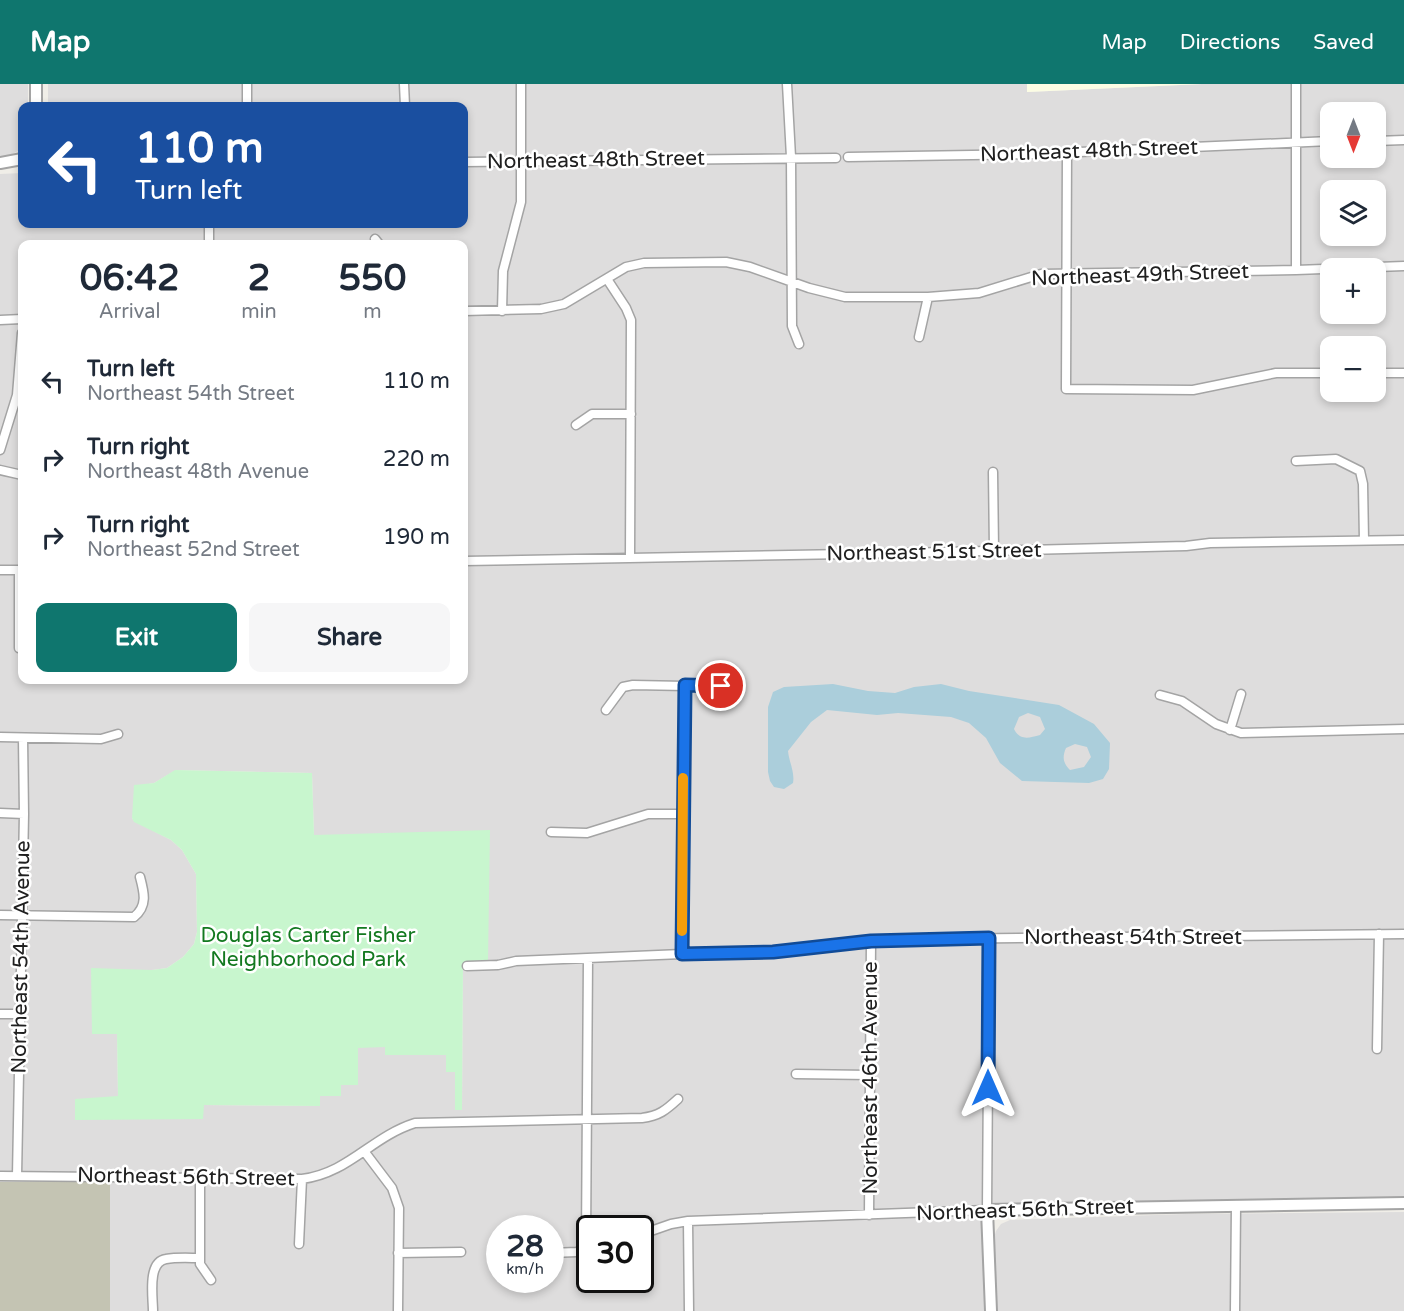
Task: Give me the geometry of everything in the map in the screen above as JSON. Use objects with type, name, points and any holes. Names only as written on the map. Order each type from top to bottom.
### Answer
[{"type":"street","points":[[36,84],[36,102]]},
{"type":"street","points":[[247,84],[247,102]]},
{"type":"street","points":[[404,84],[405,102]]},
{"type":"street","points":[[502,311],[503,271],[521,202],[521,84]]},
{"type":"street","points":[[787,84],[791,157],[792,326],[799,344]]},
{"type":"street","points":[[1296,84],[1296,270]]},
{"type":"street","points":[[1386,141],[1404,140]]},
{"type":"street","name":"Northeast 48th Street","points":[[848,158],[1320,141]]},
{"type":"street","points":[[1067,152],[1066,389],[1193,390],[1276,373],[1320,373]]},
{"type":"street","name":"Northeast 48th Street","points":[[468,162],[836,158]]},
{"type":"street","points":[[0,164],[18,160]]},
{"type":"street","name":"Northeast 49th Street","points":[[468,311],[541,309],[564,304],[626,267],[645,263],[726,262],[750,267],[828,294],[845,297],[928,297],[979,293],[1041,274],[1404,266]]},
{"type":"street","points":[[607,279],[632,320],[630,558]]},
{"type":"street","points":[[919,338],[928,297]]},
{"type":"street","points":[[0,320],[18,319]]},
{"type":"street","points":[[1386,373],[1404,373]]},
{"type":"street","points":[[0,450],[17,395],[18,383]]},
{"type":"street","points":[[576,425],[592,414],[631,414]]},
{"type":"street","points":[[1296,460],[1336,459],[1360,471],[1363,484],[1364,540]]},
{"type":"street","points":[[0,470],[18,474]]},
{"type":"street","points":[[993,472],[994,550]]},
{"type":"street","name":"Northeast 51st Street","points":[[468,561],[902,554],[1186,546],[1210,543],[1404,540]]},
{"type":"street","points":[[0,570],[18,570]]},
{"type":"street","points":[[606,710],[624,687],[633,685],[739,687]]},
{"type":"street","points":[[682,954],[685,685]]},
{"type":"street","points":[[1230,730],[1241,694]]},
{"type":"street","points":[[1161,695],[1182,701],[1216,724],[1230,730],[1253,734],[1404,729]]},
{"type":"street","points":[[0,737],[101,739],[118,734]]},
{"type":"street","name":"Northeast 54th Avenue","points":[[17,1176],[24,814],[23,738]]},
{"type":"street","points":[[0,813],[24,814]]},
{"type":"street","points":[[551,832],[587,832],[648,814],[683,814]]},
{"type":"street","points":[[0,915],[134,917],[142,911],[144,892],[140,877]]},
{"type":"street","points":[[1377,1049],[1379,934]]},
{"type":"street","name":"Northeast 54th Street","points":[[467,966],[498,965],[516,961],[773,952],[871,941],[1404,934]]},
{"type":"street","points":[[989,938],[987,1210],[990,1311]]},
{"type":"street","name":"Northeast 46th Avenue","points":[[869,1215],[871,941]]},
{"type":"street","points":[[564,1252],[577,1252],[584,1248],[587,1233],[588,959]]},
{"type":"street","points":[[0,1014],[21,1014]]},
{"type":"street","points":[[796,1074],[870,1075]]},
{"type":"street","name":"Northeast 56th Street","points":[[0,1176],[302,1179],[327,1174],[399,1128],[415,1123],[656,1116],[667,1110],[678,1099]]},
{"type":"street","points":[[364,1151],[392,1188],[397,1200],[399,1217],[398,1311]]},
{"type":"street","points":[[200,1177],[200,1264],[211,1280]]},
{"type":"street","points":[[299,1244],[302,1179]]},
{"type":"street","name":"Northeast 56th Street","points":[[654,1230],[688,1221],[987,1210],[1404,1203]]},
{"type":"street","points":[[1235,1311],[1236,1206]]},
{"type":"street","points":[[688,1221],[689,1311]]},
{"type":"street","points":[[398,1253],[461,1252]]},
{"type":"street","points":[[153,1311],[153,1272],[158,1263],[164,1259],[200,1258]]},
{"type":"shaded area","points":[[0,84],[28,84],[28,102],[18,102],[18,151],[0,158]]},
{"type":"shaded area","points":[[48,84],[1027,84],[1028,92],[1202,84],[1404,84],[1404,1199],[994,1212],[986,1219],[982,1229],[985,1311],[0,1311],[0,174],[18,173],[18,228],[468,228],[468,102],[48,102]],"holes":[[[176,770],[312,773],[314,835],[488,961],[463,961],[462,1110],[455,1110],[455,1072],[446,1055],[385,1055],[385,1047],[358,1047],[358,1084],[341,1085],[341,1096],[320,1096],[320,1106],[203,1105],[203,1119],[118,1097],[117,1033],[152,970],[167,968],[183,957],[194,944],[197,932],[196,874],[182,850],[171,840],[132,818],[143,785],[154,783]]]},
{"type":"shaded area","points":[[1027,84],[1202,84],[1027,92]]},
{"type":"shaded area","points":[[110,1181],[110,1311],[0,1311],[0,1182]]},
{"type":"shaded area","points":[[1404,1212],[1404,1311],[997,1311],[994,1238],[1001,1224],[1010,1220],[1186,1214]]},
{"type":"green space","name":"Douglas Carter Fisher Neighborhood Park","points":[[175,770],[312,773],[314,835],[490,830],[488,961],[463,962],[462,1110],[455,1110],[455,1072],[446,1072],[446,1055],[385,1055],[385,1047],[358,1048],[358,1085],[341,1085],[341,1096],[320,1096],[320,1106],[204,1105],[203,1119],[75,1120],[75,1099],[118,1096],[117,1034],[92,1034],[91,968],[152,970],[167,968],[183,957],[194,944],[197,932],[196,874],[182,850],[171,840],[134,822],[132,818],[134,785],[154,783]]},
{"type":"water","points":[[833,684],[868,691],[895,693],[914,687],[941,684],[969,691],[1059,705],[1094,724],[1110,743],[1109,769],[1103,779],[1089,783],[1022,781],[1000,763],[986,738],[969,723],[951,717],[898,713],[877,715],[827,710],[811,722],[788,751],[793,783],[784,789],[774,787],[768,772],[768,707],[773,692],[784,687]],"holes":[[[1028,713],[1040,717],[1045,729],[1040,735],[1029,738],[1016,733],[1014,729],[1019,717]],[[1075,744],[1087,747],[1091,757],[1084,767],[1070,770],[1064,760],[1064,754],[1066,748]]]},
{"type":"slow traffic","points":[[682,931],[683,778]]},
{"type":"route","points":[[721,686],[685,685],[682,954],[773,952],[871,941],[989,938],[988,1088]]}]
